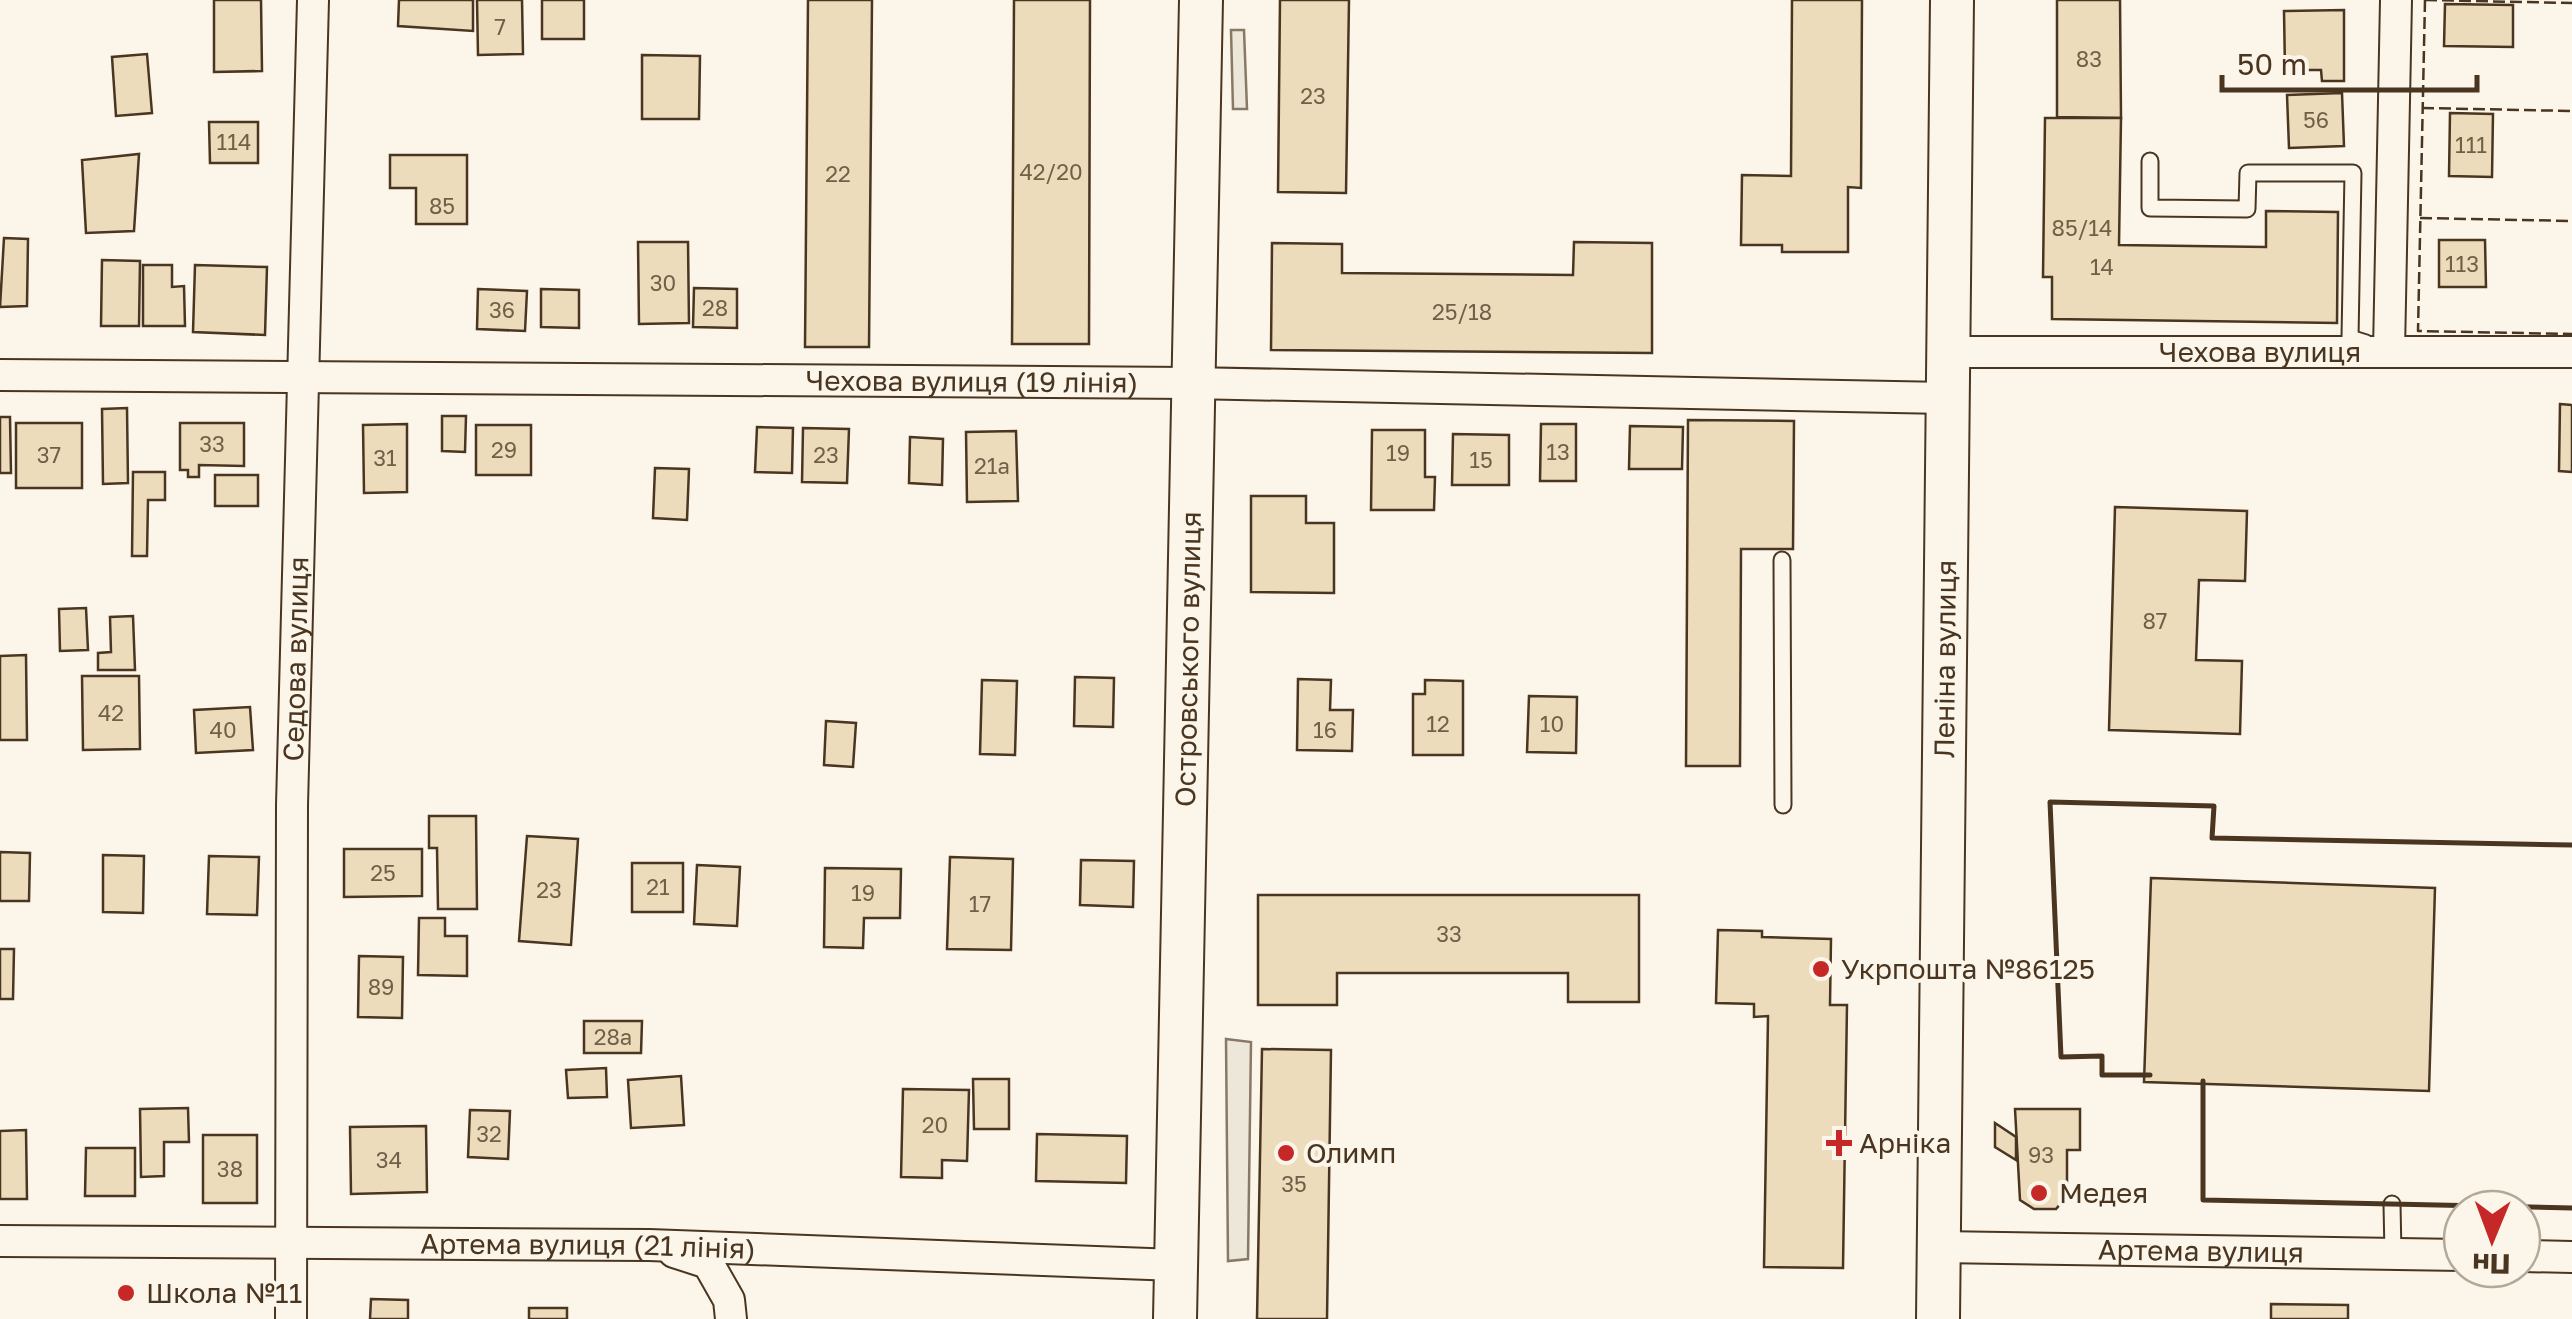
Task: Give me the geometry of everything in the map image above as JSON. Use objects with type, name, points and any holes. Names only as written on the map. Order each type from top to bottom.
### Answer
[{"type":"street","name":"Седова вулиця","points":[[291,1319],[292,805],[313,0]]},
{"type":"street","name":"Островського вулиця","points":[[1175,1319],[1188,797],[1190,383],[1200,0]]},
{"type":"street","name":"Леніна вулиця","points":[[1938,1319],[1952,0]]},
{"type":"street","points":[[2389,351],[2396,0]]},
{"type":"street","name":"Чехова вулиця","points":[[1948,352],[2572,352]]},
{"type":"street","name":"Чехова вулиця (19 лiнiя)","points":[[0,374],[1190,383],[1946,398]]},
{"type":"street","name":"Артема вулиця (21 лiнiя)","points":[[0,1241],[650,1244],[1176,1264]]},
{"type":"street","points":[[650,1244],[708,1263],[729,1300],[732,1319]]},
{"type":"street","name":"Артема вулиця","points":[[1939,1246],[2442,1255]]},
{"type":"street","points":[[2542,1256],[2572,1257]]},
{"type":"lane","points":[[2150,161],[2150,208],[2247,209],[2248,173],[2354,173],[2350,338],[2389,351]]},
{"type":"lane","points":[[1782,560],[1783,806]]},
{"type":"lane","points":[[2392,1204],[2393,1254]]},
{"type":"shaded area","points":[[1231,30],[1244,30],[1247,109],[1233,109]]},
{"type":"shaded area","points":[[1226,1039],[1251,1042],[1248,1259],[1228,1261]]},
{"type":"building","points":[[214,0],[261,0],[262,71],[214,72]]},
{"type":"building","points":[[399,0],[473,0],[473,31],[398,26]]},
{"type":"building","points":[[477,0],[522,0],[523,54],[478,55]]},
{"type":"building","points":[[542,0],[584,0],[584,39],[542,39]]},
{"type":"building","points":[[808,0],[872,0],[869,347],[805,347]]},
{"type":"building","points":[[1014,0],[1090,0],[1089,344],[1012,344]]},
{"type":"building","points":[[1280,0],[1349,0],[1346,193],[1278,192]]},
{"type":"building","points":[[1792,0],[1862,0],[1861,188],[1848,187],[1848,252],[1782,252],[1782,245],[1741,245],[1742,175],[1791,176]]},
{"type":"building","points":[[2057,0],[2120,0],[2121,118],[2057,117]]},
{"type":"building","points":[[2445,4],[2513,5],[2513,47],[2444,46]]},
{"type":"building","points":[[2344,10],[2344,81],[2322,81],[2321,70],[2285,70],[2284,11]]},
{"type":"building","points":[[147,54],[152,113],[116,116],[112,57]]},
{"type":"building","points":[[642,55],[700,56],[699,119],[642,119]]},
{"type":"building","points":[[2342,93],[2344,146],[2289,148],[2287,95]]},
{"type":"building","points":[[2450,113],[2493,114],[2492,177],[2449,176]]},
{"type":"building","points":[[2045,118],[2121,118],[2119,245],[2266,247],[2266,211],[2338,212],[2337,323],[2052,319],[2052,277],[2043,277]]},
{"type":"building","points":[[209,122],[258,122],[258,163],[210,163]]},
{"type":"building","points":[[139,154],[134,231],[86,233],[82,160]]},
{"type":"building","points":[[390,155],[467,155],[467,224],[416,224],[416,188],[390,188]]},
{"type":"building","points":[[4,238],[28,239],[27,306],[0,307]]},
{"type":"building","points":[[2439,240],[2485,240],[2486,287],[2439,287]]},
{"type":"building","points":[[638,242],[688,242],[689,323],[639,324]]},
{"type":"building","points":[[1574,242],[1652,243],[1652,353],[1271,350],[1272,243],[1342,244],[1342,273],[1573,275]]},
{"type":"building","points":[[102,260],[140,261],[139,326],[101,326]]},
{"type":"building","points":[[143,265],[172,265],[172,287],[184,286],[185,326],[143,326]]},
{"type":"building","points":[[195,265],[267,267],[265,335],[193,332]]},
{"type":"building","points":[[694,288],[737,289],[737,328],[693,327]]},
{"type":"building","points":[[478,289],[527,291],[525,331],[477,329]]},
{"type":"building","points":[[541,289],[579,290],[579,328],[541,327]]},
{"type":"building","points":[[2560,404],[2572,405],[2572,472],[2559,471]]},
{"type":"building","points":[[127,408],[128,483],[103,484],[102,409]]},
{"type":"building","points":[[442,416],[466,416],[465,452],[442,451]]},
{"type":"building","points":[[0,417],[10,417],[11,473],[0,473]]},
{"type":"building","points":[[1688,420],[1794,421],[1793,549],[1741,549],[1740,766],[1686,766]]},
{"type":"building","points":[[16,423],[82,423],[82,488],[16,488]]},
{"type":"building","points":[[180,423],[244,423],[244,466],[199,465],[199,477],[188,477],[188,470],[180,470]]},
{"type":"building","points":[[407,424],[407,492],[364,493],[363,425]]},
{"type":"building","points":[[1541,424],[1576,424],[1576,481],[1540,481]]},
{"type":"building","points":[[476,425],[531,425],[531,475],[476,475]]},
{"type":"building","points":[[1630,426],[1683,427],[1682,469],[1629,469]]},
{"type":"building","points":[[757,427],[793,428],[792,473],[755,472]]},
{"type":"building","points":[[803,428],[849,429],[847,483],[802,482]]},
{"type":"building","points":[[1372,430],[1425,430],[1425,477],[1435,477],[1434,510],[1371,510]]},
{"type":"building","points":[[1016,431],[1018,501],[967,502],[966,432]]},
{"type":"building","points":[[1453,434],[1509,435],[1509,485],[1452,485]]},
{"type":"building","points":[[910,437],[943,439],[942,485],[909,483]]},
{"type":"building","points":[[655,468],[689,469],[687,520],[653,518]]},
{"type":"building","points":[[133,472],[165,472],[165,500],[148,500],[147,556],[132,556]]},
{"type":"building","points":[[215,475],[258,475],[258,506],[215,506]]},
{"type":"building","points":[[1251,496],[1306,496],[1306,523],[1334,523],[1334,593],[1251,592]]},
{"type":"building","points":[[2115,507],[2247,511],[2245,581],[2199,580],[2196,660],[2242,661],[2240,734],[2109,730]]},
{"type":"building","points":[[86,608],[88,650],[60,651],[59,609]]},
{"type":"building","points":[[133,616],[135,670],[98,670],[98,653],[111,652],[110,617]]},
{"type":"building","points":[[26,655],[27,740],[0,740],[0,656]]},
{"type":"building","points":[[82,676],[139,676],[140,749],[83,750]]},
{"type":"building","points":[[1075,677],[1114,678],[1113,727],[1074,726]]},
{"type":"building","points":[[1298,679],[1331,680],[1330,710],[1353,710],[1352,751],[1297,750]]},
{"type":"building","points":[[982,680],[1017,681],[1015,755],[980,754]]},
{"type":"building","points":[[1425,680],[1463,681],[1463,755],[1413,755],[1413,694],[1425,694]]},
{"type":"building","points":[[1529,696],[1577,697],[1576,753],[1527,752]]},
{"type":"building","points":[[250,707],[253,750],[196,753],[194,710]]},
{"type":"building","points":[[826,721],[856,723],[853,767],[824,765]]},
{"type":"building","points":[[429,816],[476,816],[477,909],[438,909],[437,848],[429,848]]},
{"type":"building","points":[[527,836],[578,839],[571,945],[519,941]]},
{"type":"building","points":[[344,849],[422,849],[422,896],[344,897]]},
{"type":"building","points":[[0,852],[30,853],[29,901],[0,901]]},
{"type":"building","points":[[103,855],[144,856],[143,913],[103,912]]},
{"type":"building","points":[[209,856],[259,857],[257,915],[207,914]]},
{"type":"building","points":[[950,857],[1013,859],[1011,950],[947,949]]},
{"type":"building","points":[[1081,860],[1134,861],[1133,907],[1080,905]]},
{"type":"building","points":[[632,863],[683,863],[683,912],[632,912]]},
{"type":"building","points":[[697,865],[740,867],[737,926],[694,924]]},
{"type":"building","points":[[825,868],[901,869],[900,918],[864,918],[863,948],[824,947]]},
{"type":"building","points":[[2151,878],[2435,888],[2429,1091],[2144,1082]]},
{"type":"building","points":[[1258,895],[1639,895],[1639,1002],[1568,1002],[1568,973],[1337,973],[1337,1005],[1258,1005]]},
{"type":"building","points":[[419,918],[445,918],[445,936],[467,936],[467,976],[418,975]]},
{"type":"building","points":[[1718,930],[1762,931],[1762,937],[1831,939],[1830,1005],[1847,1005],[1843,1268],[1764,1267],[1768,1016],[1754,1017],[1754,1004],[1716,1003]]},
{"type":"building","points":[[0,949],[14,949],[13,999],[0,999]]},
{"type":"building","points":[[359,956],[403,957],[402,1018],[358,1017]]},
{"type":"building","points":[[584,1021],[642,1021],[641,1053],[584,1053]]},
{"type":"building","points":[[1262,1049],[1331,1050],[1327,1319],[1257,1319]]},
{"type":"building","points":[[606,1068],[607,1097],[568,1098],[566,1070]]},
{"type":"building","points":[[681,1076],[684,1125],[631,1128],[628,1080]]},
{"type":"building","points":[[973,1079],[1009,1079],[1009,1129],[974,1129]]},
{"type":"building","points":[[903,1089],[969,1090],[967,1161],[942,1160],[942,1178],[901,1177]]},
{"type":"building","points":[[188,1108],[189,1142],[164,1142],[164,1176],[141,1177],[140,1109]]},
{"type":"building","points":[[2015,1109],[2080,1109],[2080,1150],[2067,1150],[2067,1196],[2056,1209],[2034,1209],[2020,1200]]},
{"type":"building","points":[[470,1110],[510,1111],[508,1159],[468,1157]]},
{"type":"building","points":[[1995,1123],[2016,1137],[2016,1160],[1995,1147]]},
{"type":"building","points":[[426,1126],[427,1192],[351,1194],[350,1127]]},
{"type":"building","points":[[26,1130],[27,1199],[0,1199],[0,1131]]},
{"type":"building","points":[[1037,1134],[1127,1136],[1126,1183],[1036,1181]]},
{"type":"building","points":[[203,1135],[257,1135],[257,1203],[203,1203]]},
{"type":"building","points":[[86,1148],[135,1148],[135,1196],[85,1196]]},
{"type":"building","points":[[371,1299],[408,1300],[408,1319],[370,1319]]},
{"type":"building","points":[[2271,1304],[2348,1305],[2348,1319],[2271,1319]]},
{"type":"building","points":[[529,1308],[567,1308],[567,1319],[529,1319]]},
{"type":"fence","points":[[2425,0],[2418,331],[2572,334]]},
{"type":"fence","points":[[2425,0],[2572,3]]},
{"type":"fence","points":[[2422,108],[2572,111]]},
{"type":"fence","points":[[2420,218],[2572,221]]},
{"type":"wall","points":[[2150,1075],[2102,1075],[2102,1056],[2061,1057],[2050,802],[2214,806],[2212,838],[2572,845]]},
{"type":"wall","points":[[2203,1081],[2203,1200],[2572,1208]]},
{"type":"place","name":"Укрпошта №86125","points":[[1821,969]]},
{"type":"place","name":"Арніка","points":[[1839,1143]]},
{"type":"place","name":"Олимп","points":[[1286,1153]]},
{"type":"place","name":"Медея","points":[[2039,1193]]},
{"type":"place","name":"Школа №11","points":[[126,1293]]}]
